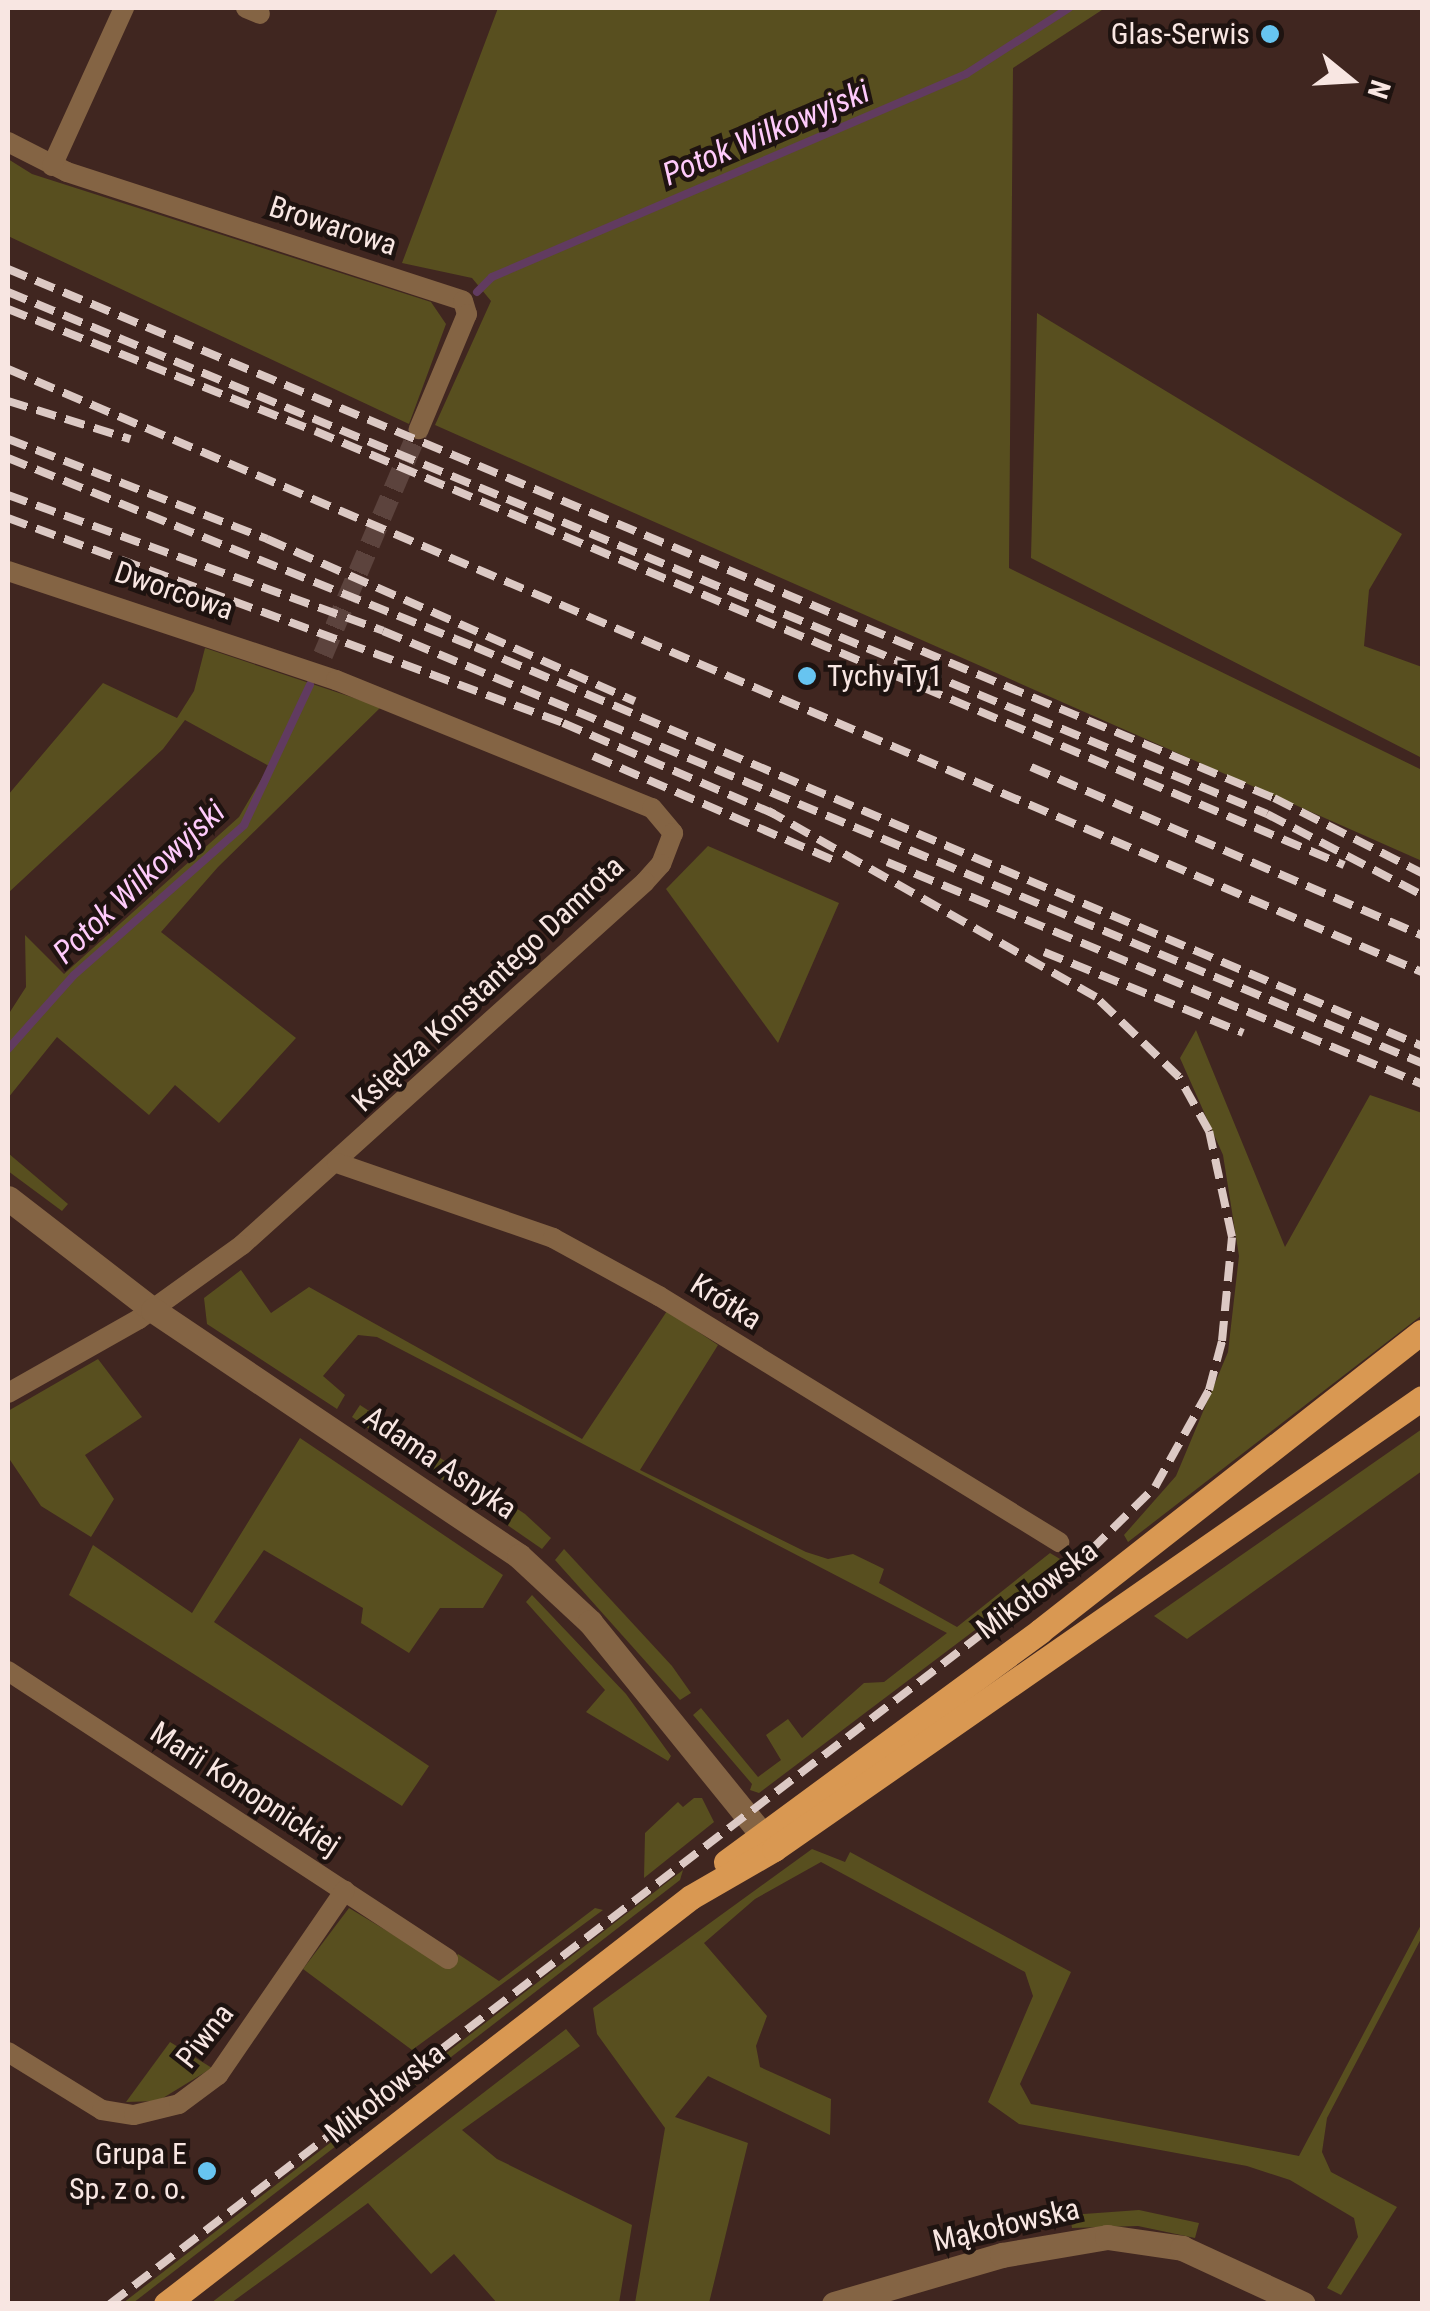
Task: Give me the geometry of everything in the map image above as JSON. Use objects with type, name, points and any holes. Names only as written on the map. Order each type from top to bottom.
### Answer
[{"type":"main road","name":"Mikołowska","points":[[768,1842],[1422,1332]]},
{"type":"main road","name":"Mikołowska","points":[[166,2304],[691,1897],[1422,1398]]},
{"type":"street","points":[[52,166],[124,8]]},
{"type":"street","name":"Browarowa","points":[[8,142],[52,166],[463,301],[467,314],[419,428]]},
{"type":"street","name":"Dworcowa","points":[[8,571],[320,664]]},
{"type":"street","name":"Księdza Konstantego Damrota","points":[[8,1393],[152,1310],[242,1246],[661,864],[672,833],[652,808],[320,664]]},
{"type":"street","name":"Krótka","points":[[337,1163],[553,1238],[659,1296],[1059,1542]]},
{"type":"street","name":"Adama Asnyka","points":[[8,1198],[152,1310],[519,1556],[590,1622],[768,1842]]},
{"type":"street","name":"Marii Konopnickiej","points":[[8,1671],[448,1960]]},
{"type":"street","name":"Piwna","points":[[8,2052],[102,2110],[134,2115],[179,2104],[218,2075],[345,1890]]},
{"type":"street","name":"Mąkołowska","points":[[834,2304],[1018,2251],[1106,2236],[1182,2248],[1303,2304]]},
{"type":"shaded area","points":[[498,8],[1105,8],[1013,68],[1009,568],[1422,770],[1422,861],[435,425],[491,301],[472,278],[402,263]]},
{"type":"shaded area","points":[[8,159],[32,174],[431,302],[446,324],[409,424],[8,236]]},
{"type":"shaded area","points":[[1037,313],[1402,534],[1369,590],[1364,646],[1422,667],[1422,758],[1031,558]]},
{"type":"shaded area","points":[[205,648],[381,707],[218,867],[161,932],[296,1038],[219,1123],[175,1085],[149,1115],[57,1037],[8,1098],[8,1015],[26,987],[25,935],[64,974],[239,817],[269,766],[185,720],[163,749],[8,893],[8,795],[103,683],[177,718],[194,691]]},
{"type":"shaded area","points":[[708,846],[839,903],[778,1043],[666,889]]},
{"type":"shaded area","points":[[1196,1030],[1285,1247],[1370,1095],[1422,1113],[1422,1315],[1128,1542],[1124,1535],[1176,1476],[1228,1352],[1239,1256],[1223,1155],[1180,1058]]},
{"type":"shaded area","points":[[8,1153],[68,1204],[62,1211],[8,1171]]},
{"type":"shaded area","points":[[241,1270],[271,1313],[309,1287],[582,1439],[667,1311],[718,1345],[640,1470],[806,1552],[828,1559],[853,1554],[884,1569],[879,1583],[957,1627],[1050,1553],[1065,1562],[759,1793],[750,1790],[752,1784],[693,1715],[701,1708],[758,1777],[781,1760],[766,1735],[788,1719],[802,1738],[864,1683],[884,1682],[947,1633],[377,1337],[358,1335],[323,1376],[345,1395],[337,1409],[207,1324],[204,1298]]},
{"type":"shaded area","points":[[98,1359],[142,1417],[85,1455],[114,1499],[91,1537],[41,1506],[8,1457],[8,1411]]},
{"type":"shaded area","points":[[360,1405],[525,1514],[551,1538],[542,1549],[352,1417]]},
{"type":"shaded area","points":[[1422,1429],[1422,1471],[1187,1639],[1154,1616]]},
{"type":"shaded area","points":[[300,1438],[503,1575],[483,1608],[440,1608],[409,1653],[361,1623],[363,1608],[264,1550],[214,1622],[429,1766],[402,1806],[69,1595],[93,1545],[192,1613]]},
{"type":"shaded area","points":[[564,1549],[672,1666],[691,1693],[680,1700],[555,1560]]},
{"type":"shaded area","points":[[532,1595],[626,1694],[671,1756],[668,1761],[586,1712],[605,1690],[526,1602]]},
{"type":"shaded area","points":[[694,1798],[702,1798],[714,1822],[644,1878],[645,1833],[678,1802],[683,1807]]},
{"type":"shaded area","points":[[812,1849],[845,1862],[850,1852],[1071,1972],[1020,2084],[1031,2104],[1299,2156],[1422,1923],[1422,1937],[1327,2118],[1322,2152],[1331,2172],[1397,2207],[1341,2295],[1327,2288],[1358,2237],[1354,2218],[1290,2180],[1247,2166],[1019,2124],[988,2102],[1033,1996],[1025,1972],[821,1862],[755,1899],[704,1943],[767,2016],[756,2046],[760,2067],[831,2099],[830,2135],[708,2076],[675,2117],[748,2143],[709,2303],[635,2303],[665,2128],[597,2034],[593,2008]]},
{"type":"shaded area","points":[[683,1870],[680,1880],[133,2303],[123,2303]]},
{"type":"shaded area","points":[[349,1908],[447,1967],[458,1954],[499,1981],[595,1908],[603,1910],[412,2050],[303,1969]]},
{"type":"shaded area","points":[[566,2029],[580,2046],[462,2130],[497,2159],[632,2225],[619,2303],[497,2303],[454,2254],[431,2274],[368,2203],[231,2303],[211,2303]]},
{"type":"shaded area","points":[[170,2042],[212,2068],[158,2101],[126,2102]]},
{"type":"shaded area","points":[[1139,2210],[1199,2223],[1195,2238],[1138,2226],[1072,2228],[1070,2215]]},
{"type":"waterway","name":"Potok Wilkowyjski","points":[[477,292],[492,277],[966,74],[1069,8]]},
{"type":"waterway","name":"Potok Wilkowyjski","points":[[8,1049],[74,975],[244,825],[310,685]]},
{"type":"tunnel","points":[[323,655],[419,429]]},
{"type":"railway","points":[[8,269],[1274,798],[1422,873]]},
{"type":"railway","points":[[8,292],[1267,814],[1422,895]]},
{"type":"railway","points":[[8,309],[315,431],[1344,865]]},
{"type":"railway","points":[[8,369],[1422,972]]},
{"type":"railway","points":[[8,401],[130,439]]},
{"type":"railway","points":[[8,439],[267,539],[635,701]]},
{"type":"railway","points":[[8,458],[475,647],[1422,1046]]},
{"type":"railway","points":[[8,495],[383,631],[1422,1063]]},
{"type":"railway","points":[[8,518],[563,723],[781,817]]},
{"type":"railway","points":[[593,756],[833,860]]},
{"type":"railway","points":[[1031,767],[1422,935]]},
{"type":"railway","points":[[110,2304],[1091,1550],[1155,1487],[1209,1390],[1222,1341],[1232,1237],[1209,1131],[1179,1077],[1096,997],[768,811]]},
{"type":"railway","points":[[887,862],[1422,1084]]},
{"type":"railway","points":[[1044,952],[1243,1033]]},
{"type":"place","name":"Glas-Serwis","points":[[1270,34]]},
{"type":"place","name":"Tychy Ty1","points":[[807,676]]},
{"type":"place","name":"Grupa E Sp. z o. o.","points":[[207,2171]]}]
